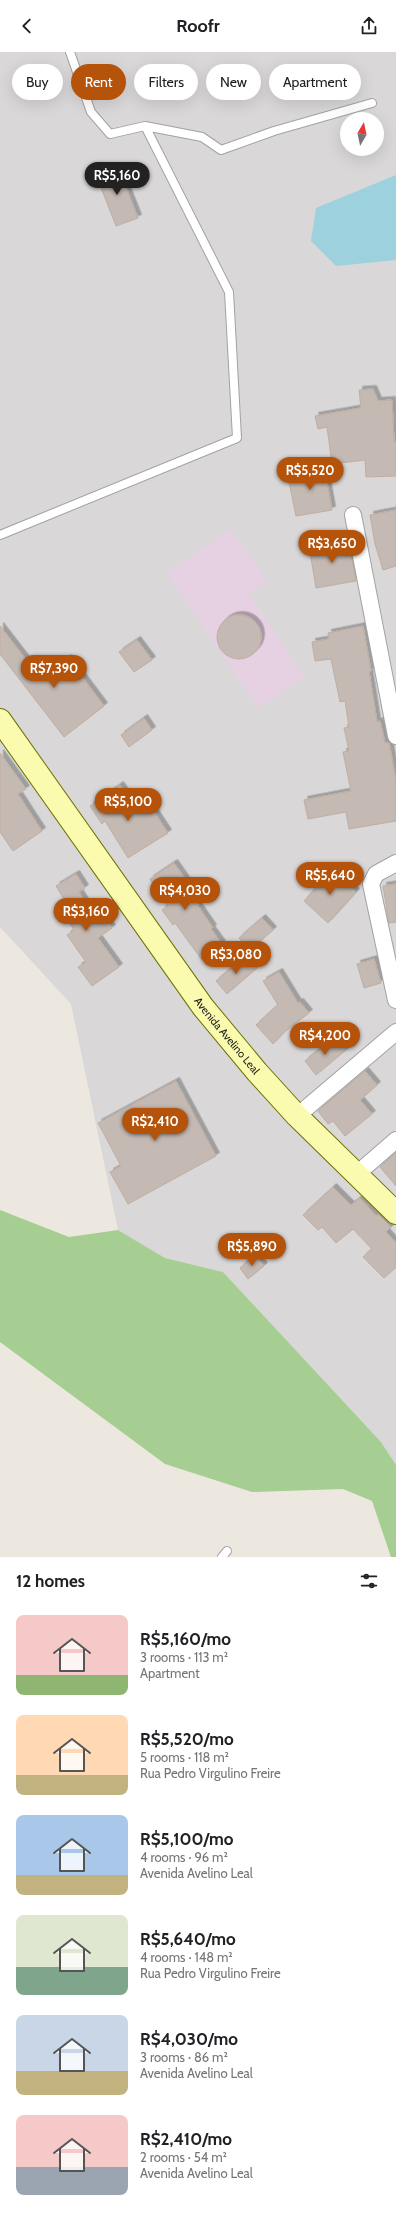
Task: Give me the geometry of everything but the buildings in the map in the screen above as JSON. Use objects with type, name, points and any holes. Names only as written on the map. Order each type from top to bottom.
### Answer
[{"type":"main road","name":"Avenida Avelino Leal","points":[[0,720],[203,1007],[257,1072],[297,1116],[358,1173],[396,1213]]},
{"type":"street","points":[[353,515],[396,736]]},
{"type":"street","points":[[396,863],[376,874],[371,884],[396,1000]]},
{"type":"street","points":[[297,1116],[396,1032]]},
{"type":"street","points":[[358,1173],[396,1140]]},
{"type":"lane","points":[[70,52],[91,112],[110,134],[145,126],[202,137],[221,150],[274,132],[372,103]]},
{"type":"lane","points":[[0,535],[237,438],[230,292],[145,126]]},
{"type":"shaded area","points":[[0,52],[396,52],[396,1465],[381,1442],[223,1272],[165,1258],[118,1230],[71,1004],[0,927]]},
{"type":"shaded area","points":[[231,529],[267,582],[249,594],[304,677],[258,708],[167,572]]},
{"type":"green space","points":[[0,1210],[69,1237],[118,1230],[165,1258],[223,1272],[381,1442],[396,1465],[396,1557],[391,1557],[372,1501],[343,1489],[252,1492],[165,1464],[0,1342]]},
{"type":"water","points":[[396,175],[396,260],[336,266],[311,241],[316,208]]}]
